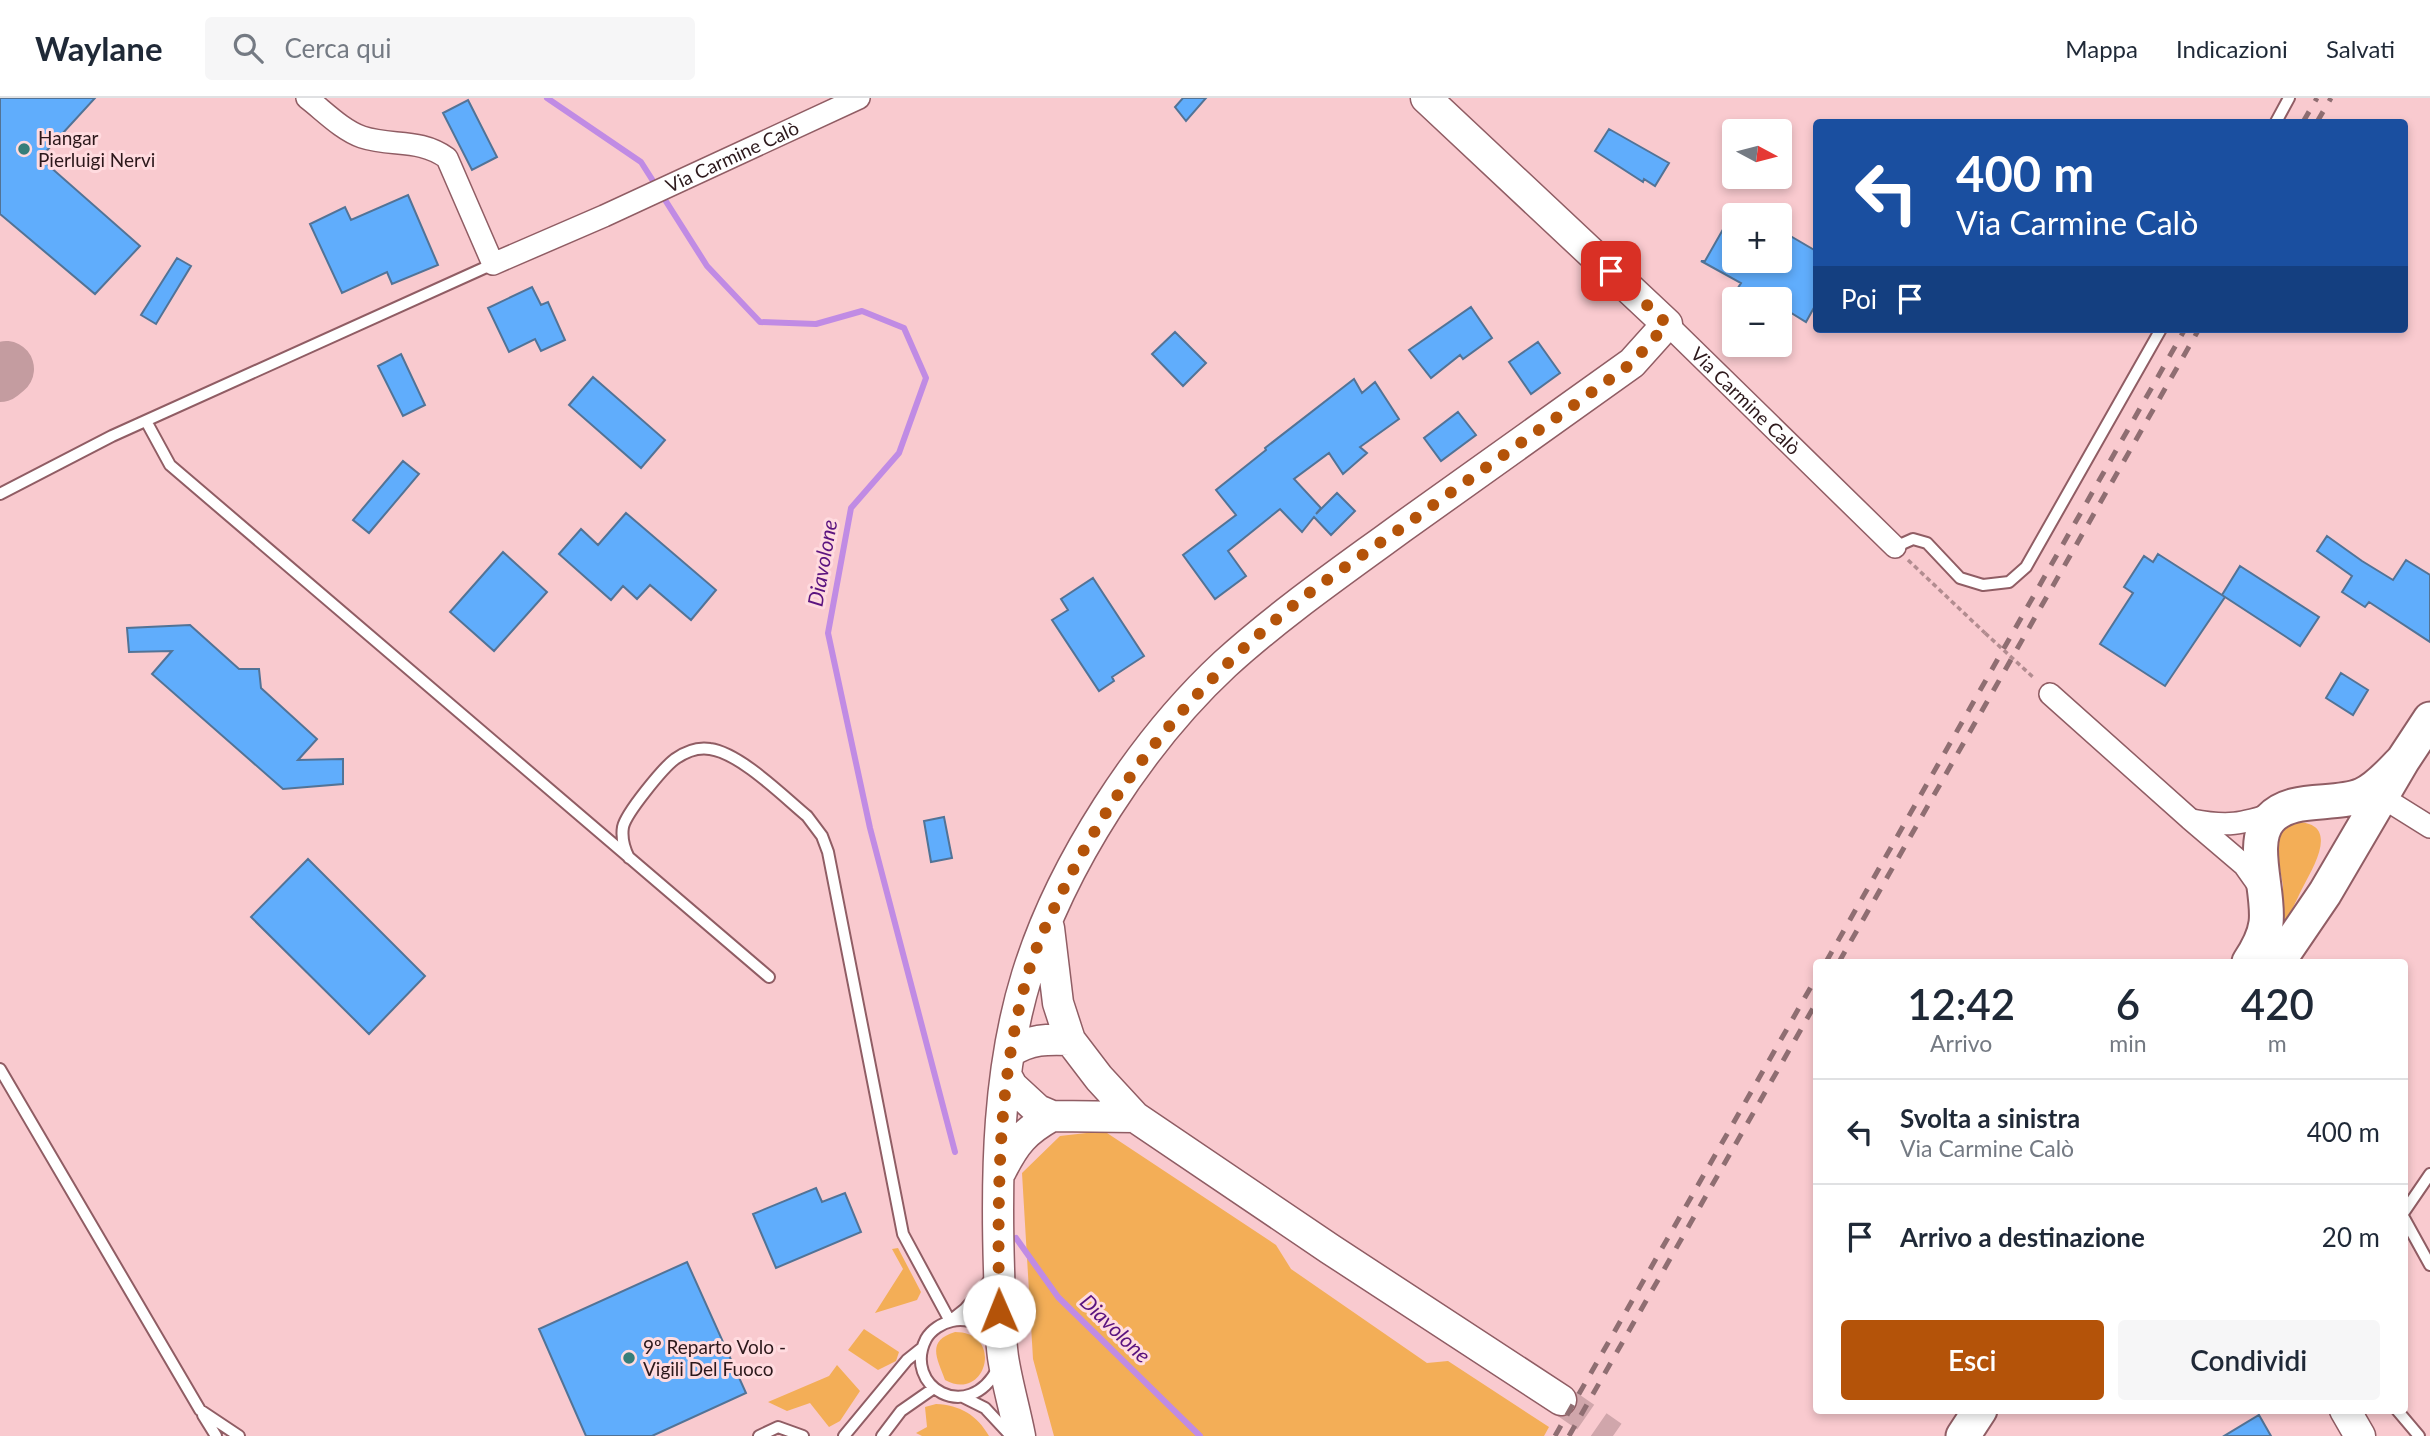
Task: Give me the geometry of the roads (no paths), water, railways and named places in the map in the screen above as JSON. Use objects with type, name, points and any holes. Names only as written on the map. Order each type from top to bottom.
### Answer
[{"type":"main road","points":[[2280,959],[2325,893],[2430,719]]},
{"type":"main road","points":[[2251,959],[2263,936],[2266,922],[2260,841],[2268,821],[2284,810],[2363,794],[2375,787],[2403,760]]},
{"type":"main road","points":[[2284,810],[2316,810],[2327,817],[2338,839],[2338,852],[2333,865],[2299,932]]},
{"type":"main road","points":[[1937,1436],[1951,1414]]},
{"type":"main road","points":[[1963,1436],[1977,1414]]},
{"type":"street","points":[[307,98],[359,136],[418,144],[436,150],[447,158],[494,264]]},
{"type":"street","name":"Via Carmine Calò","points":[[494,264],[859,98]]},
{"type":"street","name":"Via Carmine Calò","points":[[1426,98],[1667,324],[1895,547]]},
{"type":"street","points":[[1020,1436],[1003,1356],[999,1269],[998,1178],[1008,1064],[1028,974],[1048,921],[1088,839],[1126,779],[1171,722],[1222,666],[1286,611],[1632,363],[1667,324]]},
{"type":"street","points":[[2050,694],[2244,865],[2266,898]]},
{"type":"street","points":[[2382,797],[2430,827]]},
{"type":"street","points":[[2190,819],[2233,825],[2284,810]]},
{"type":"street","points":[[1048,921],[1058,1003],[1070,1040],[1099,1078],[1135,1117],[1329,1249],[1561,1400]]},
{"type":"street","points":[[1070,1040],[1038,1040],[1023,1044],[1008,1064],[1012,1086],[1038,1110],[1052,1115],[1135,1117]]},
{"type":"street","points":[[998,1178],[1012,1149],[1030,1128],[1052,1115]]},
{"type":"street","points":[[2347,1414],[2360,1436]]},
{"type":"lane","points":[[2278,119],[2289,98]]},
{"type":"lane","points":[[0,494],[146,421],[494,264]]},
{"type":"lane","points":[[1895,547],[1913,540],[1927,543],[1960,578],[1983,585],[2010,582],[2026,567],[2159,333]]},
{"type":"lane","points":[[146,421],[170,465],[769,977]]},
{"type":"lane","points":[[629,858],[622,840],[623,825],[629,811],[673,761],[698,749],[711,749],[738,760],[815,825],[828,852],[903,1234],[950,1321]]},
{"type":"lane","points":[[0,1069],[216,1436]]},
{"type":"lane","points":[[2408,1206],[2430,1174]]},
{"type":"lane","points":[[2408,1225],[2430,1265]]},
{"type":"lane","points":[[950,1321],[976,1323],[987,1331],[1003,1356],[985,1388],[975,1394],[951,1396],[934,1388],[924,1373],[922,1348],[928,1336],[972,1302],[999,1269]]},
{"type":"lane","points":[[844,1436],[907,1360],[922,1348]]},
{"type":"lane","points":[[882,1436],[901,1411],[934,1388]]},
{"type":"lane","points":[[963,1397],[985,1408],[1011,1436]]},
{"type":"lane","points":[[200,1410],[239,1436]]},
{"type":"lane","points":[[2400,1414],[2419,1436]]},
{"type":"lane","points":[[759,1436],[778,1427],[803,1436]]},
{"type":"waterway","name":"Diavolone","points":[[547,98],[641,162],[707,266],[760,322],[816,324],[862,311],[904,328],[926,378],[899,453],[851,508],[828,633],[870,828],[955,1152]]},
{"type":"waterway","name":"Diavolone","points":[[1016,1238],[1058,1297],[1200,1436]]},
{"type":"tunnel","points":[[1561,1400],[1613,1436]]},
{"type":"railway","points":[[2305,119],[2317,98]]},
{"type":"railway","points":[[2319,119],[2331,98]]},
{"type":"railway","points":[[1828,959],[2183,333]]},
{"type":"railway","points":[[1841,959],[2197,333]]},
{"type":"railway","points":[[1555,1436],[1813,983]]},
{"type":"railway","points":[[1569,1436],[1813,1008]]},
{"type":"place","name":"Hangar Pierluigi Nervi","points":[[24,149]]},
{"type":"place","name":"9º Reparto Volo - Vigili Del Fuoco","points":[[629,1358]]}]
